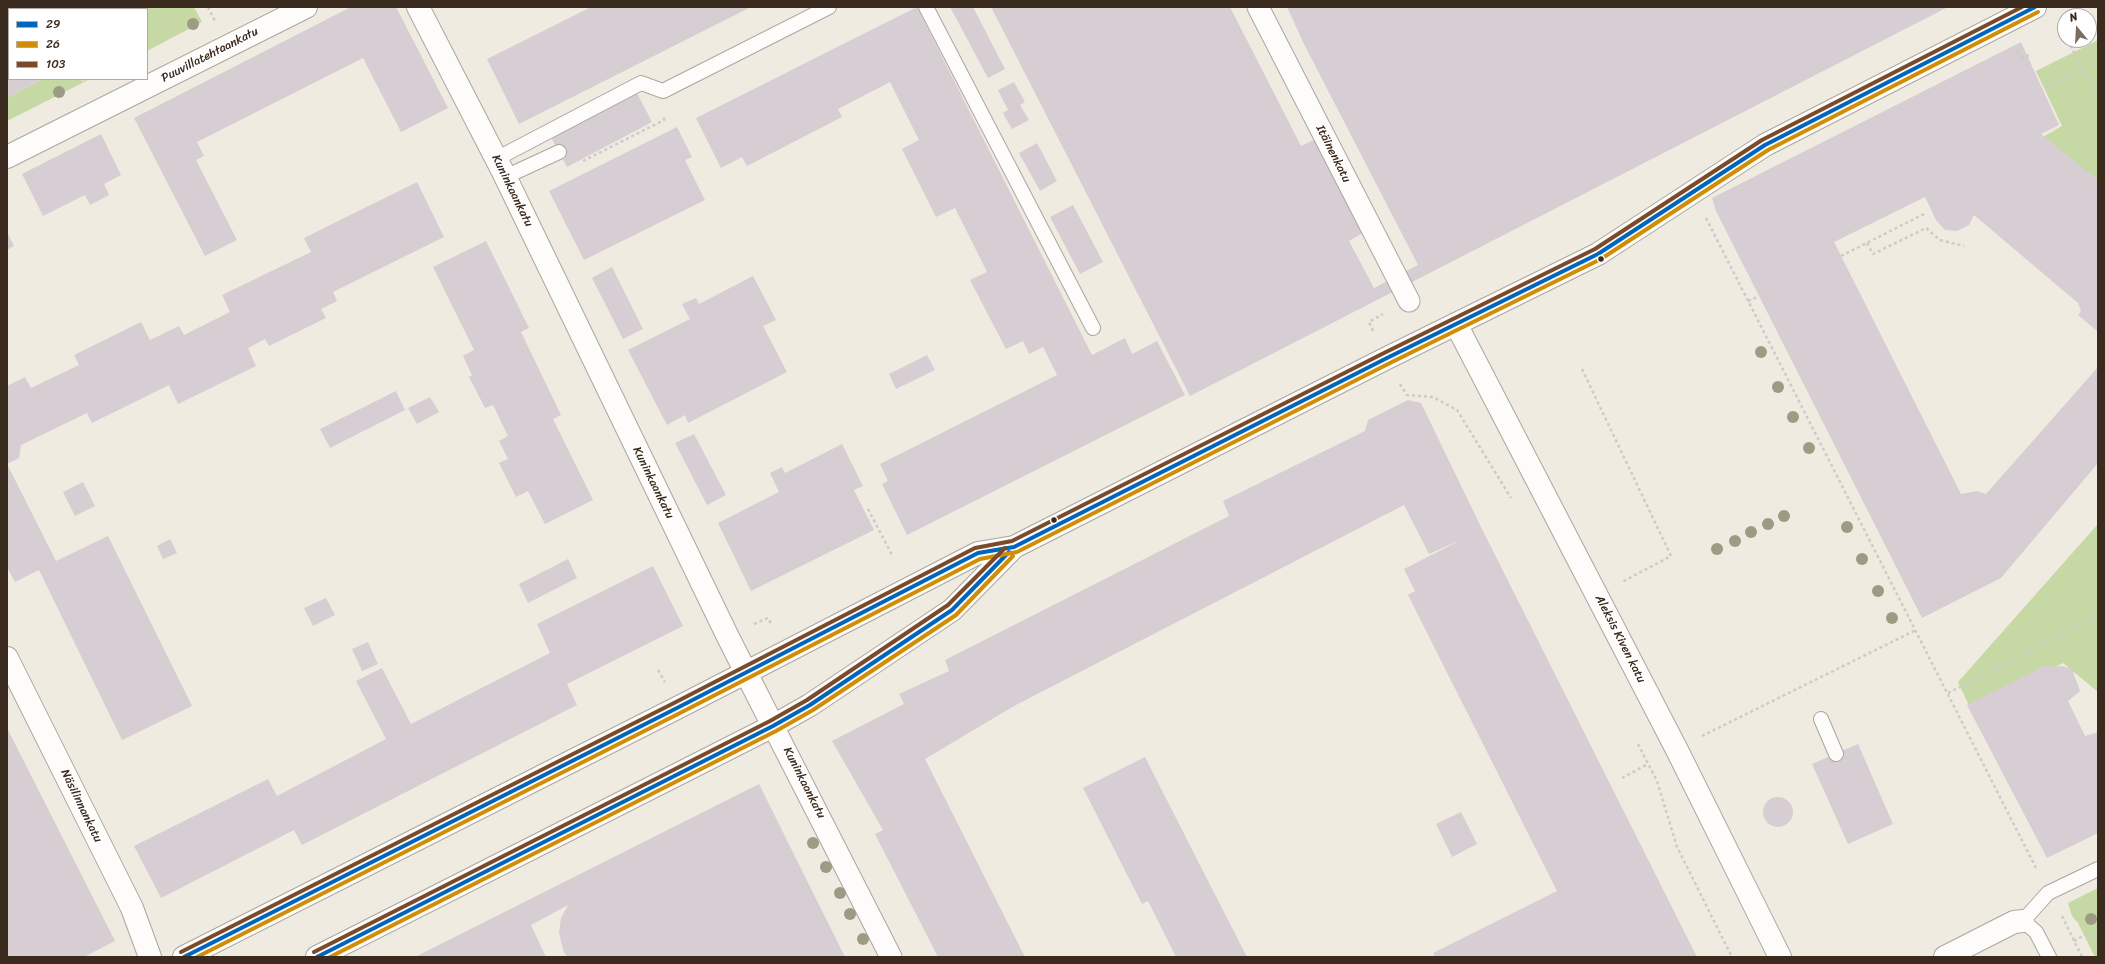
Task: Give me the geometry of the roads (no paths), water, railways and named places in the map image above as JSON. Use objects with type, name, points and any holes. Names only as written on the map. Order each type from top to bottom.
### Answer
[{"type":"main road","name":"Puuvillatehtaankatu","points":[[7,157],[306,7]]},
{"type":"main road","name":"Kuninkaankatu","points":[[418,7],[500,168],[773,726]]},
{"type":"main road","points":[[184,957],[978,553],[1014,547],[1598,254],[1765,145],[2035,7]]},
{"type":"main road","name":"Aleksis Kiven katu","points":[[1456,324],[1678,750],[1780,957]]},
{"type":"main road","points":[[317,957],[773,726],[810,705],[952,610],[1014,547]]},
{"type":"main road","name":"Näsilinnankatu","points":[[7,658],[132,908],[150,957]]},
{"type":"main road","points":[[1945,957],[2014,922],[2023,921]]},
{"type":"street","name":"Itäinenkatu","points":[[1258,7],[1409,301]]},
{"type":"street","name":"Kuninkaankatu","points":[[773,726],[891,957]]},
{"type":"lane","points":[[500,168],[641,83],[663,91],[829,7]]},
{"type":"lane","points":[[926,7],[1093,328]]},
{"type":"lane","points":[[500,168],[559,152]]},
{"type":"lane","points":[[1821,719],[1836,754]]},
{"type":"lane","points":[[2049,957],[2036,932],[2023,921],[2048,893],[2098,869]]}]
